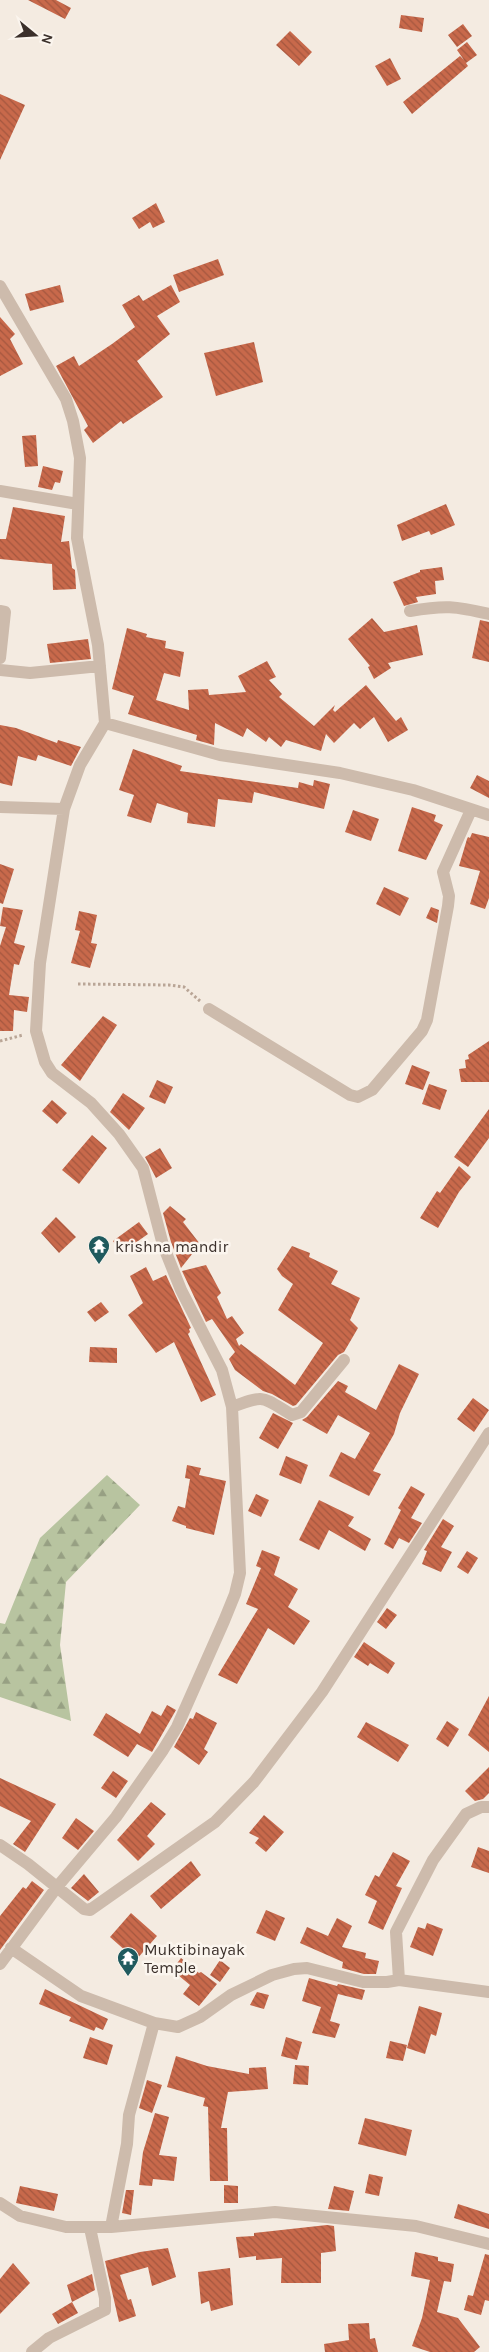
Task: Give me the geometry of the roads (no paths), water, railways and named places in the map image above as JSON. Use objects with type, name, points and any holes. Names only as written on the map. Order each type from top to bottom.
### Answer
[{"type":"street","points":[[0,286],[66,399],[74,421],[80,458],[77,538],[92,609],[105,722],[80,765],[64,809],[40,963],[36,1032],[45,1062],[52,1073],[91,1103],[119,1134],[142,1168],[163,1245],[181,1290],[222,1370],[232,1407],[240,1557],[240,1573],[236,1594],[177,1727],[116,1817],[57,1887],[0,1964]]},
{"type":"street","points":[[0,491],[78,504]]},
{"type":"street","points":[[410,611],[440,606],[456,606],[489,614]]},
{"type":"street","points":[[0,612],[6,612],[0,658]]},
{"type":"street","points":[[0,670],[30,673],[100,666]]},
{"type":"street","points":[[105,722],[220,755],[340,773],[413,790],[489,815]]},
{"type":"street","points":[[0,807],[64,809]]},
{"type":"street","points":[[209,1009],[350,1095],[358,1096],[372,1090],[422,1031],[427,1020],[448,906],[449,896],[444,872],[471,810]]},
{"type":"street","points":[[232,1407],[253,1399],[263,1398],[292,1415],[302,1412],[344,1360]]},
{"type":"street","points":[[0,1845],[84,1909],[90,1910],[215,1822],[254,1782],[322,1692],[489,1433]]},
{"type":"street","points":[[399,1980],[396,1932],[433,1860],[466,1814],[481,1807],[489,1807]]},
{"type":"street","points":[[11,1948],[81,1996],[154,2024],[178,2026],[200,2017],[231,1995],[272,1975],[294,1969],[307,1968],[363,1982],[399,1980],[489,1992]]},
{"type":"street","points":[[111,2227],[127,2144],[129,2115],[154,2024]]},
{"type":"street","points":[[0,2203],[20,2216],[66,2227],[111,2227],[275,2212],[416,2226],[489,2244]]},
{"type":"street","points":[[32,2352],[49,2338],[105,2310],[105,2298],[90,2228]]},
{"type":"place","name":"krishna mandir","points":[[99,1265]]},
{"type":"place","name":"Muktibinayak Temple","points":[[128,1977]]}]
